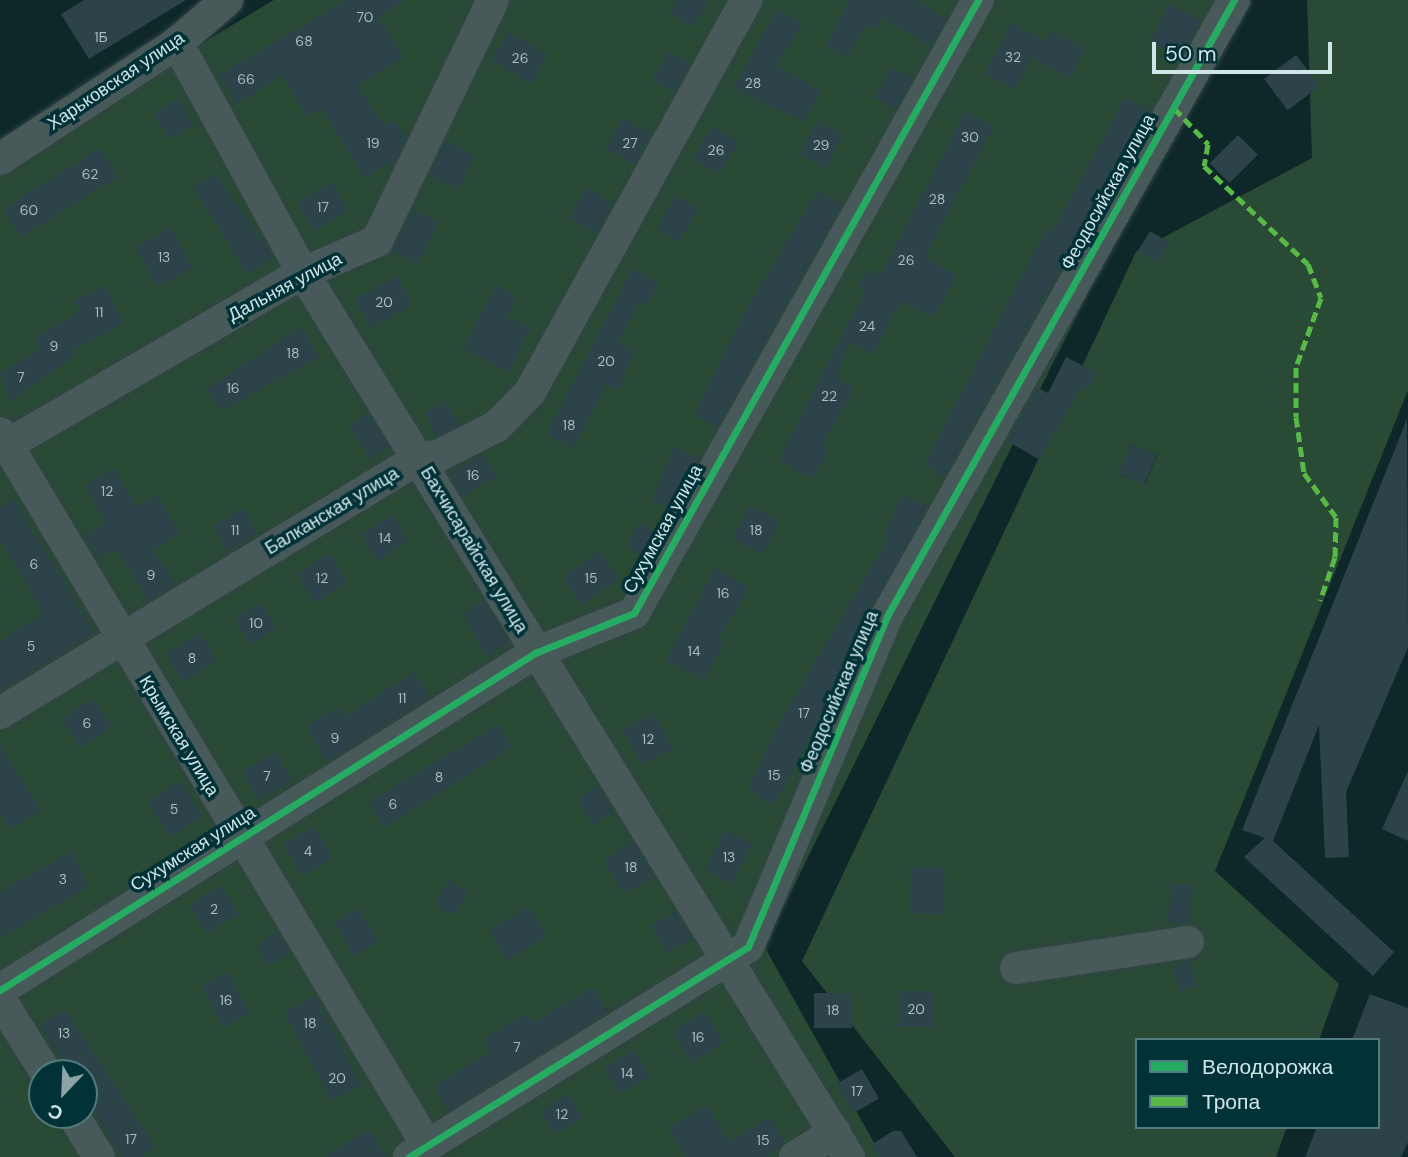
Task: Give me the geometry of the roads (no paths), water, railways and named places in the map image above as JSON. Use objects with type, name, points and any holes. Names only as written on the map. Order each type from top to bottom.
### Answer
[{"type":"street","name":"Дальняя улица","points":[[2,442],[303,273],[377,241],[494,0]]},
{"type":"street","name":"Балканская улица","points":[[0,713],[119,638],[419,458],[438,457],[497,426],[530,392],[746,0]]},
{"type":"street","name":"Сухумская улица","points":[[0,990],[535,653],[634,612],[978,0]]},
{"type":"street","name":"Феодосийская улица","points":[[418,1151],[727,964],[748,947],[887,616],[1234,0]]},
{"type":"street","name":"Харьковская улица","points":[[0,159],[177,43],[221,1]]},
{"type":"street","name":"Бахчисарайская улица","points":[[177,43],[303,273],[419,458],[535,653],[727,964],[842,1145]]},
{"type":"street","name":"Крымская улица","points":[[2,442],[240,837],[418,1151]]},
{"type":"street","points":[[1016,968],[1188,942]]},
{"type":"street","points":[[0,999],[37,1059]]},
{"type":"street","points":[[82,1129],[99,1157]]},
{"type":"street","points":[[795,1157],[842,1145]]}]
